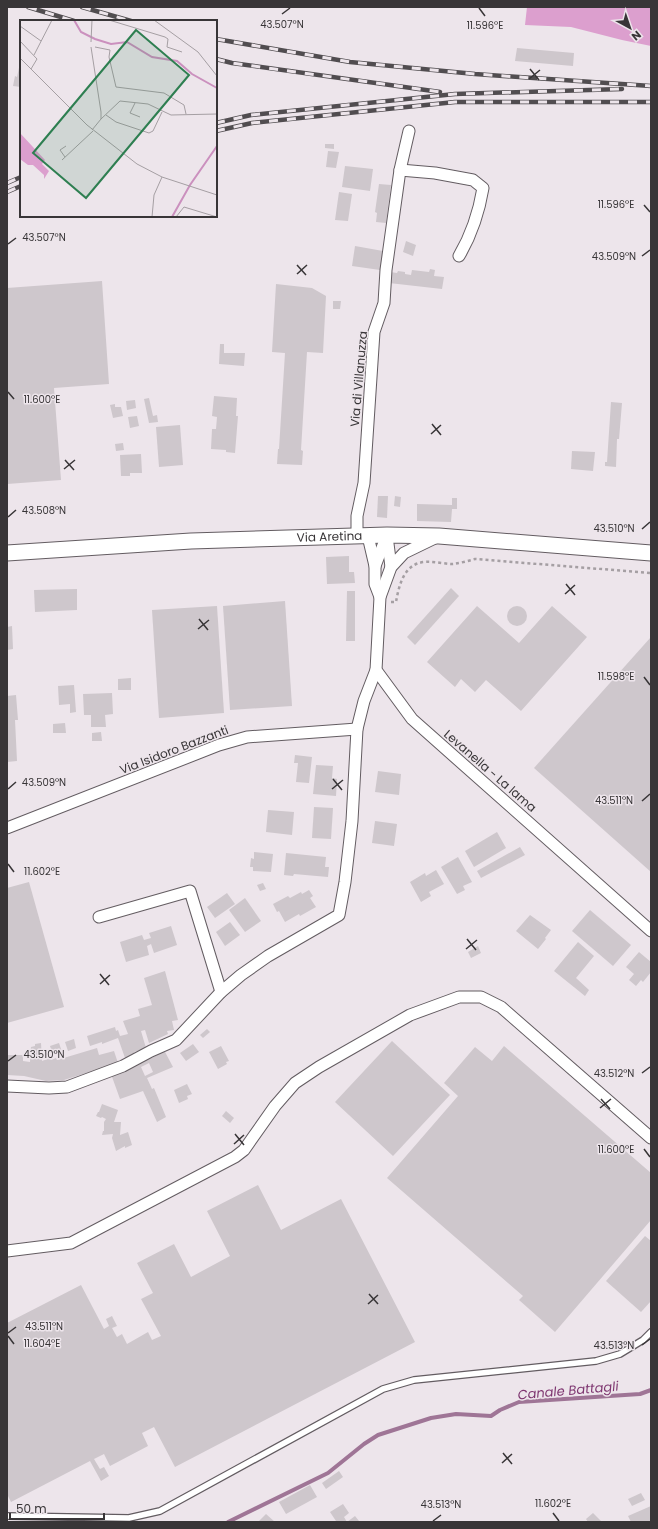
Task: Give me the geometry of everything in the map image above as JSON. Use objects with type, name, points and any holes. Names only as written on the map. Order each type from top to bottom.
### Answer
[{"type":"street","name":"Via di Villanuzza","points":[[375,566],[362,536],[357,516],[364,483],[374,332],[384,303],[386,270],[400,170],[409,131]]},
{"type":"street","points":[[400,170],[435,173],[473,180],[483,188],[480,208],[468,240],[459,256]]},
{"type":"street","points":[[380,599],[375,584],[375,566],[387,535]]},
{"type":"street","points":[[387,535],[391,567]]},
{"type":"street","name":"Via Aretina","points":[[7,553],[191,541],[387,535],[439,536],[651,553]]},
{"type":"street","points":[[7,1086],[49,1088],[67,1087],[123,1066],[176,1040],[222,992],[241,975],[268,956],[339,915],[345,882],[352,821],[357,729],[364,701],[376,670],[380,599],[391,567],[404,553],[439,536]]},
{"type":"street","name":"Levanella - La lama","points":[[376,670],[412,719],[651,931]]},
{"type":"street","name":"Via Isidoro Bazzanti","points":[[7,828],[219,745],[247,737],[357,729]]},
{"type":"street","points":[[99,917],[190,891],[222,992]]},
{"type":"street","points":[[7,1250],[71,1243],[235,1157],[244,1150],[275,1106],[295,1083],[319,1067],[410,1015],[459,997],[481,998],[502,1007],[651,1138]]},
{"type":"lane","points":[[7,1516],[129,1518],[160,1511],[383,1390],[414,1380],[596,1361],[620,1354],[643,1340],[651,1332]]},
{"type":"path","points":[[380,599],[396,602],[400,584],[406,572],[414,564],[425,562],[453,564],[475,559],[651,573]]},
{"type":"shaded area","points":[[527,7],[651,7],[651,46],[571,27],[525,25]]},
{"type":"building","points":[[517,48],[574,53],[573,66],[515,61]]},
{"type":"building","points":[[20,63],[20,87],[13,86],[15,76],[17,77]]},
{"type":"building","points":[[325,144],[334,144],[334,149],[325,148]]},
{"type":"building","points":[[328,151],[339,152],[336,168],[326,167]]},
{"type":"building","points":[[345,166],[373,169],[370,191],[342,187]]},
{"type":"building","points":[[379,184],[391,185],[386,223],[376,222],[377,213],[375,212]]},
{"type":"building","points":[[339,192],[352,194],[348,221],[335,220]]},
{"type":"building","points":[[406,241],[416,245],[413,256],[403,252]]},
{"type":"building","points":[[355,246],[383,251],[380,270],[352,266]]},
{"type":"building","points":[[430,269],[435,270],[434,276],[444,277],[442,289],[389,283],[390,272],[405,272],[405,274],[411,275],[412,270],[429,272]]},
{"type":"building","points":[[102,281],[109,384],[54,388],[61,480],[7,484],[7,288]]},
{"type":"building","points":[[276,284],[312,288],[326,296],[323,353],[307,352],[301,450],[303,451],[302,465],[277,464],[285,353],[272,352]]},
{"type":"building","points":[[333,301],[341,301],[340,309],[333,309]]},
{"type":"building","points":[[220,344],[224,344],[224,353],[245,353],[244,366],[219,364]]},
{"type":"building","points":[[214,396],[237,398],[236,416],[238,416],[235,453],[226,452],[226,450],[211,449],[212,429],[216,429],[217,417],[212,416]]},
{"type":"building","points":[[149,398],[153,416],[157,415],[158,422],[149,423],[144,399]]},
{"type":"building","points":[[135,400],[136,408],[127,410],[126,401]]},
{"type":"building","points":[[611,402],[622,403],[619,439],[617,439],[616,467],[605,466],[605,462],[607,462]]},
{"type":"building","points":[[115,404],[115,407],[121,407],[123,416],[113,418],[110,405]]},
{"type":"building","points":[[137,416],[139,426],[130,428],[128,417]]},
{"type":"building","points":[[180,425],[183,465],[159,467],[156,427]]},
{"type":"building","points":[[123,443],[124,450],[116,451],[115,444]]},
{"type":"building","points":[[572,451],[595,452],[593,471],[571,469]]},
{"type":"building","points":[[141,454],[142,473],[130,473],[130,476],[121,476],[120,455]]},
{"type":"building","points":[[378,496],[388,496],[387,518],[377,517]]},
{"type":"building","points":[[395,496],[401,497],[400,507],[394,506]]},
{"type":"building","points":[[452,498],[457,498],[457,509],[452,509],[451,522],[417,521],[417,504],[452,505]]},
{"type":"building","points":[[349,556],[349,572],[354,572],[355,583],[327,584],[326,557]]},
{"type":"building","points":[[451,588],[459,596],[415,645],[407,637]]},
{"type":"building","points":[[77,589],[77,610],[35,612],[34,590]]},
{"type":"building","points":[[347,591],[355,591],[355,641],[346,641]]},
{"type":"building","points":[[285,601],[292,706],[230,710],[223,606]]},
{"type":"building","points":[[217,606],[224,713],[159,718],[152,610]]},
{"type":"building","points":[[477,606],[519,643],[552,606],[587,637],[521,711],[486,680],[475,692],[461,679],[455,687],[427,662]]},
{"type":"building","points":[[517,606],[524,609],[527,616],[524,623],[517,626],[510,623],[507,616],[510,609]]},
{"type":"building","points":[[12,626],[13,649],[7,650],[7,627]]},
{"type":"building","points":[[651,637],[651,872],[534,768]]},
{"type":"building","points":[[131,678],[131,690],[118,690],[118,679]]},
{"type":"building","points":[[74,685],[76,712],[70,713],[70,704],[59,705],[58,686]]},
{"type":"building","points":[[112,693],[113,714],[105,715],[106,727],[91,727],[91,715],[84,715],[83,694]]},
{"type":"building","points":[[16,695],[18,720],[15,720],[17,761],[7,762],[7,696]]},
{"type":"building","points":[[65,723],[66,733],[53,733],[53,724]]},
{"type":"building","points":[[101,732],[102,741],[92,741],[92,733]]},
{"type":"building","points":[[295,755],[312,757],[309,783],[296,782],[298,763],[294,763]]},
{"type":"building","points":[[316,765],[333,766],[332,778],[337,779],[336,796],[313,794]]},
{"type":"building","points":[[378,771],[401,774],[399,795],[375,792]]},
{"type":"building","points":[[314,807],[333,808],[331,839],[312,838]]},
{"type":"building","points":[[268,810],[294,812],[292,835],[266,832]]},
{"type":"building","points":[[375,821],[397,824],[394,846],[372,843]]},
{"type":"building","points":[[497,832],[506,848],[474,867],[465,851]]},
{"type":"building","points":[[520,847],[525,855],[481,878],[477,871]]},
{"type":"building","points":[[254,852],[273,854],[271,872],[253,871],[253,867],[250,867],[251,858],[254,859]]},
{"type":"building","points":[[286,853],[326,857],[325,867],[329,867],[328,877],[294,874],[293,876],[284,875]]},
{"type":"building","points":[[458,857],[472,882],[463,886],[465,890],[457,894],[441,867]]},
{"type":"building","points":[[436,870],[444,884],[429,892],[431,896],[421,902],[410,882],[425,873],[426,876]]},
{"type":"building","points":[[29,882],[64,1007],[7,1023],[7,888]]},
{"type":"building","points":[[263,883],[266,889],[260,891],[257,885]]},
{"type":"building","points":[[309,890],[313,896],[310,898],[316,907],[285,922],[273,904],[288,896],[290,898],[301,892],[302,894]]},
{"type":"building","points":[[227,893],[235,904],[215,918],[207,907]]},
{"type":"building","points":[[245,898],[261,921],[245,932],[229,910]]},
{"type":"building","points":[[590,910],[631,945],[613,966],[572,931]]},
{"type":"building","points":[[530,915],[551,930],[538,949],[516,931]]},
{"type":"building","points":[[230,922],[240,935],[225,946],[216,932]]},
{"type":"building","points":[[171,926],[177,945],[154,953],[151,944],[147,946],[149,955],[126,962],[120,942],[142,935],[144,940],[151,938],[149,933]]},
{"type":"building","points":[[578,942],[594,956],[576,978],[589,990],[585,996],[554,971]]},
{"type":"building","points":[[478,946],[481,953],[471,958],[468,952]]},
{"type":"building","points":[[639,952],[651,962],[651,972],[643,982],[641,980],[636,986],[629,980],[634,974],[626,967]]},
{"type":"building","points":[[165,971],[178,1020],[172,1021],[174,1030],[167,1031],[168,1034],[149,1043],[145,1030],[141,1031],[146,1048],[134,1052],[135,1055],[125,1058],[118,1038],[102,1044],[102,1042],[90,1046],[87,1036],[115,1027],[120,1036],[128,1034],[123,1021],[140,1016],[138,1009],[152,1005],[144,978]]},
{"type":"building","points":[[207,1029],[210,1032],[203,1038],[200,1035]]},
{"type":"building","points":[[74,1039],[76,1048],[68,1051],[65,1042]]},
{"type":"building","points":[[392,1041],[450,1095],[393,1156],[335,1102]]},
{"type":"building","points":[[41,1043],[42,1061],[50,1058],[51,1060],[56,1058],[57,1060],[97,1048],[99,1055],[114,1051],[118,1063],[64,1080],[46,1081],[24,1076],[7,1075],[7,1055],[23,1055],[23,1061],[30,1062],[31,1047],[35,1046],[35,1044]]},
{"type":"building","points":[[59,1043],[62,1052],[53,1055],[50,1046]]},
{"type":"building","points":[[193,1044],[199,1052],[186,1061],[180,1053]]},
{"type":"building","points":[[221,1046],[229,1061],[226,1062],[227,1064],[218,1069],[209,1052]]},
{"type":"building","points":[[504,1046],[651,1173],[651,1220],[555,1332],[519,1300],[523,1296],[387,1178],[458,1096],[444,1083],[475,1047],[492,1061]]},
{"type":"building","points":[[164,1050],[173,1067],[147,1078],[152,1089],[154,1088],[166,1117],[157,1122],[143,1091],[120,1099],[111,1074],[140,1064],[138,1060],[150,1054],[152,1058]],"holes":[[[149,1063],[153,1072],[145,1076],[141,1067]]]},
{"type":"building","points":[[187,1084],[192,1094],[187,1096],[188,1099],[179,1103],[174,1090]]},
{"type":"building","points":[[102,1104],[118,1110],[114,1122],[121,1122],[120,1135],[128,1132],[132,1145],[125,1148],[125,1146],[116,1151],[112,1138],[113,1134],[102,1135],[104,1131],[104,1122],[106,1119],[96,1116]]},
{"type":"building","points":[[226,1111],[234,1118],[230,1123],[222,1116]]},
{"type":"building","points":[[258,1185],[281,1230],[341,1199],[415,1342],[175,1467],[154,1427],[142,1433],[148,1446],[110,1466],[104,1454],[94,1459],[100,1469],[104,1467],[109,1476],[101,1481],[90,1461],[11,1502],[7,1494],[7,1323],[81,1285],[104,1329],[109,1326],[106,1319],[112,1316],[117,1326],[112,1328],[117,1337],[122,1334],[127,1344],[148,1332],[152,1340],[161,1336],[141,1299],[153,1293],[137,1263],[174,1244],[191,1277],[230,1256],[207,1211]]},
{"type":"building","points":[[645,1236],[651,1241],[651,1301],[641,1312],[606,1281]]},
{"type":"building","points":[[339,1471],[343,1477],[326,1489],[322,1483]]},
{"type":"building","points":[[310,1485],[317,1497],[286,1514],[279,1502]]},
{"type":"building","points":[[641,1493],[645,1500],[632,1506],[628,1499]]},
{"type":"building","points":[[343,1504],[349,1513],[344,1517],[347,1522],[336,1521],[330,1512]]},
{"type":"building","points":[[651,1506],[651,1522],[631,1522],[628,1516]]},
{"type":"building","points":[[593,1513],[602,1522],[588,1522],[586,1519]]},
{"type":"building","points":[[266,1514],[275,1522],[258,1522]]},
{"type":"building","points":[[355,1516],[359,1521],[357,1522],[348,1522]]},
{"type":"waterway","name":"Canale Battagli","points":[[228,1522],[328,1473],[364,1444],[378,1435],[431,1418],[456,1414],[491,1416],[500,1410],[519,1402],[640,1394],[651,1390]]},
{"type":"railway","points":[[28,7],[71,20]]},
{"type":"railway","points":[[82,7],[128,20]]},
{"type":"railway","points":[[217,39],[350,62],[475,74],[651,86]]},
{"type":"railway","points":[[217,59],[232,63],[440,92]]},
{"type":"railway","points":[[217,123],[251,115],[455,94],[622,89]]},
{"type":"railway","points":[[217,131],[252,123],[455,102],[651,102]]},
{"type":"railway","points":[[7,183],[20,177]]},
{"type":"railway","points":[[7,192],[20,186]]}]
